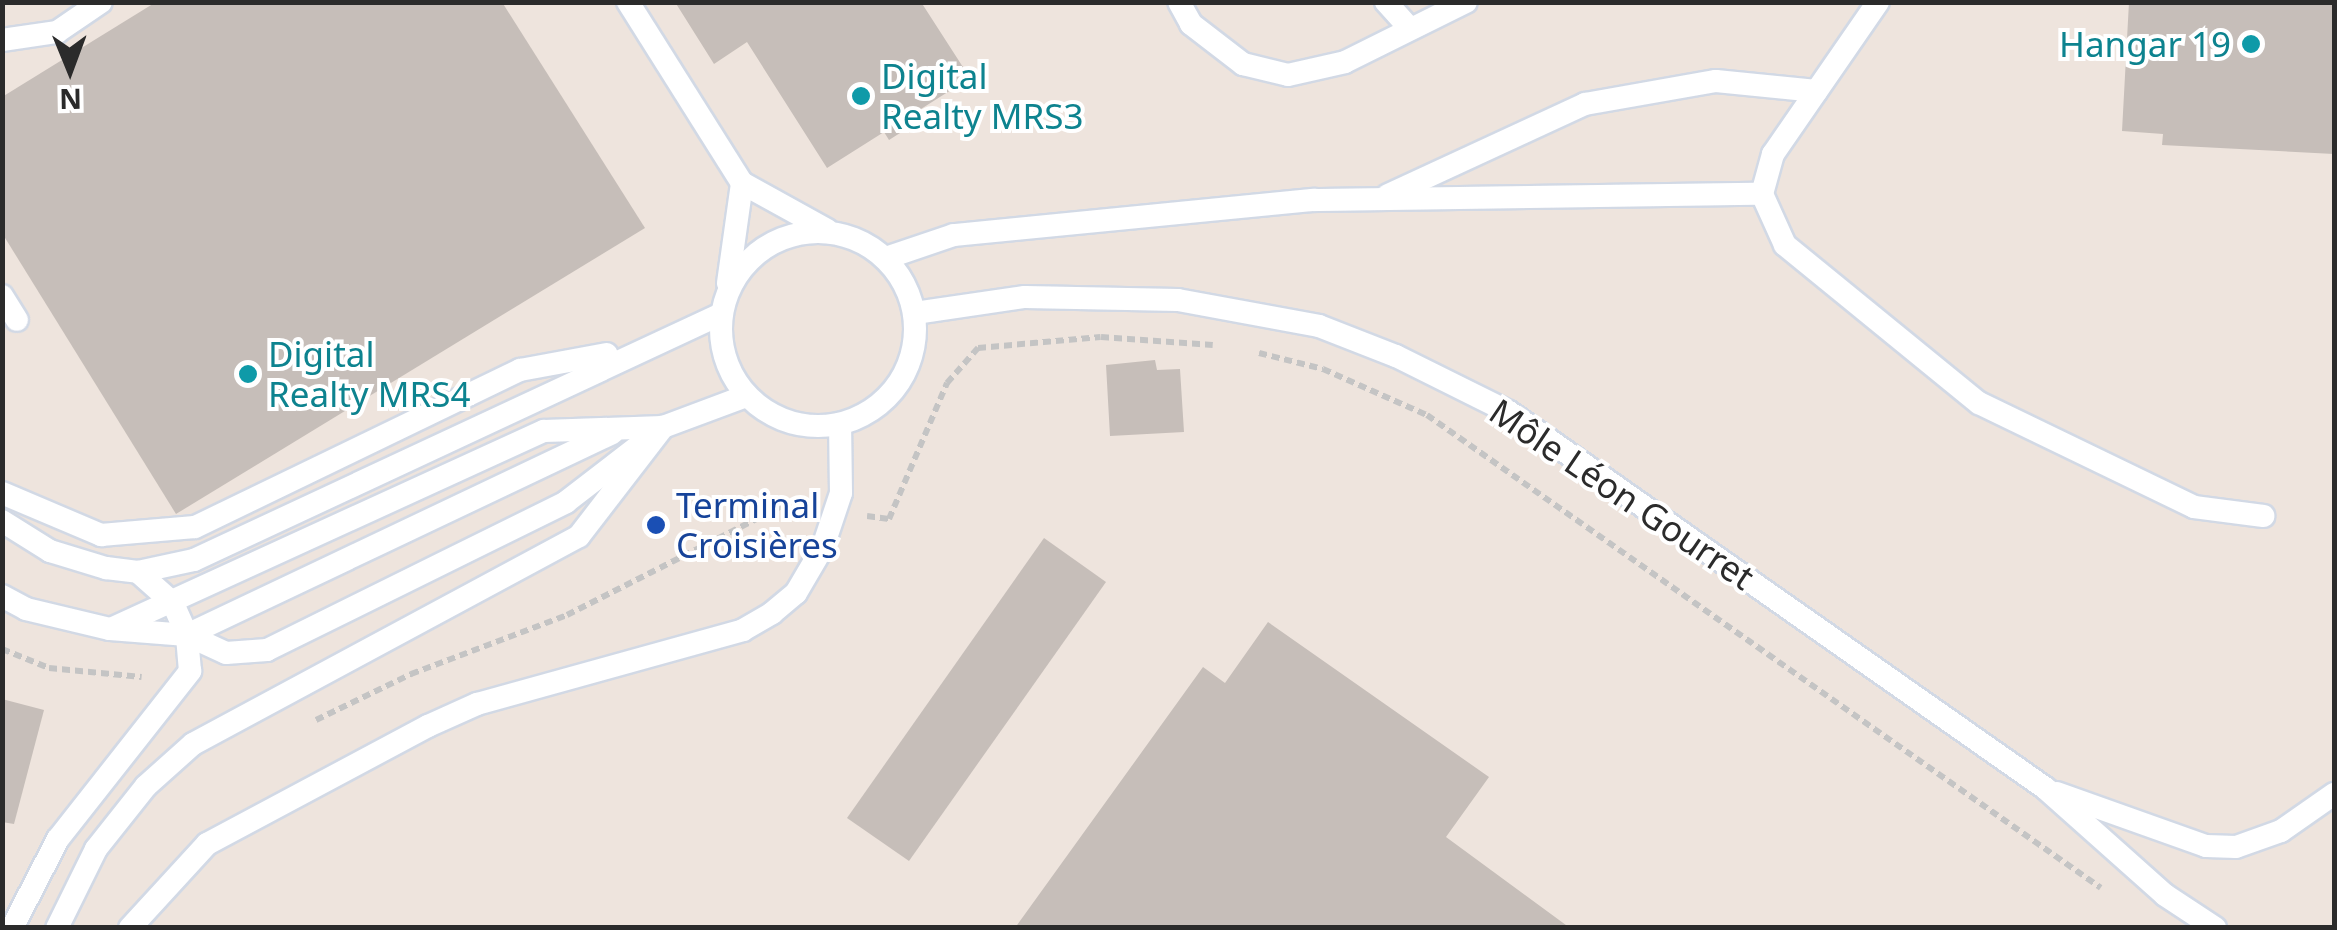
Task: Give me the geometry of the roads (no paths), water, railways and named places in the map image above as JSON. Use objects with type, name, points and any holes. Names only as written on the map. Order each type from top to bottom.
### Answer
[{"type":"lane","points":[[2,40],[57,32],[101,2]]},
{"type":"lane","points":[[628,2],[742,183],[886,258],[915,312],[906,372],[890,396],[840,424],[789,422],[746,396],[724,358],[724,303],[742,183]]},
{"type":"lane","points":[[1179,2],[1191,24],[1243,64],[1288,75],[1344,62],[1466,2]]},
{"type":"lane","points":[[1386,2],[1410,30]]},
{"type":"lane","points":[[1878,2],[1773,154],[1762,194],[1785,245],[1979,403],[2194,507],[2263,516]]},
{"type":"lane","points":[[1379,199],[1585,104],[1716,81],[1817,92]]},
{"type":"lane","points":[[886,258],[954,235],[1379,199],[1762,194]]},
{"type":"lane","points":[[2,521],[50,551],[138,572],[194,560],[724,303],[743,265],[768,245],[798,233],[830,232]]},
{"type":"lane","points":[[2,296],[17,320]]},
{"type":"lane","name":"Môle Léon Gourret","points":[[915,312],[1025,297],[1178,300],[1319,326],[1396,356],[1509,412],[2045,788],[2165,895],[2214,928]]},
{"type":"lane","points":[[2,493],[101,534],[195,527],[520,370],[635,349]]},
{"type":"lane","points":[[110,629],[544,431],[663,427],[746,396]]},
{"type":"lane","points":[[130,928],[206,844],[428,726],[477,704],[743,630],[772,613],[796,593],[823,547],[841,494],[840,424]]},
{"type":"lane","points":[[2,596],[26,609],[110,629],[187,636],[226,652],[266,650],[566,502],[663,427]]},
{"type":"lane","points":[[57,928],[96,849],[146,786],[194,744],[579,536],[663,427]]},
{"type":"lane","points":[[187,636],[618,430]]},
{"type":"lane","points":[[12,928],[58,840],[190,671],[187,636],[172,603],[138,572]]},
{"type":"lane","name":"Môle Léon Gourret","points":[[2045,788],[2206,846],[2236,847],[2280,831],[2334,794]]},
{"type":"place","name":"Hangar 19","points":[[2251,44]]},
{"type":"place","name":"Digital Realty MRS3","points":[[861,96]]},
{"type":"place","name":"Digital Realty MRS4","points":[[248,374]]},
{"type":"place","name":"Terminal Croisières","points":[[656,525]]}]
